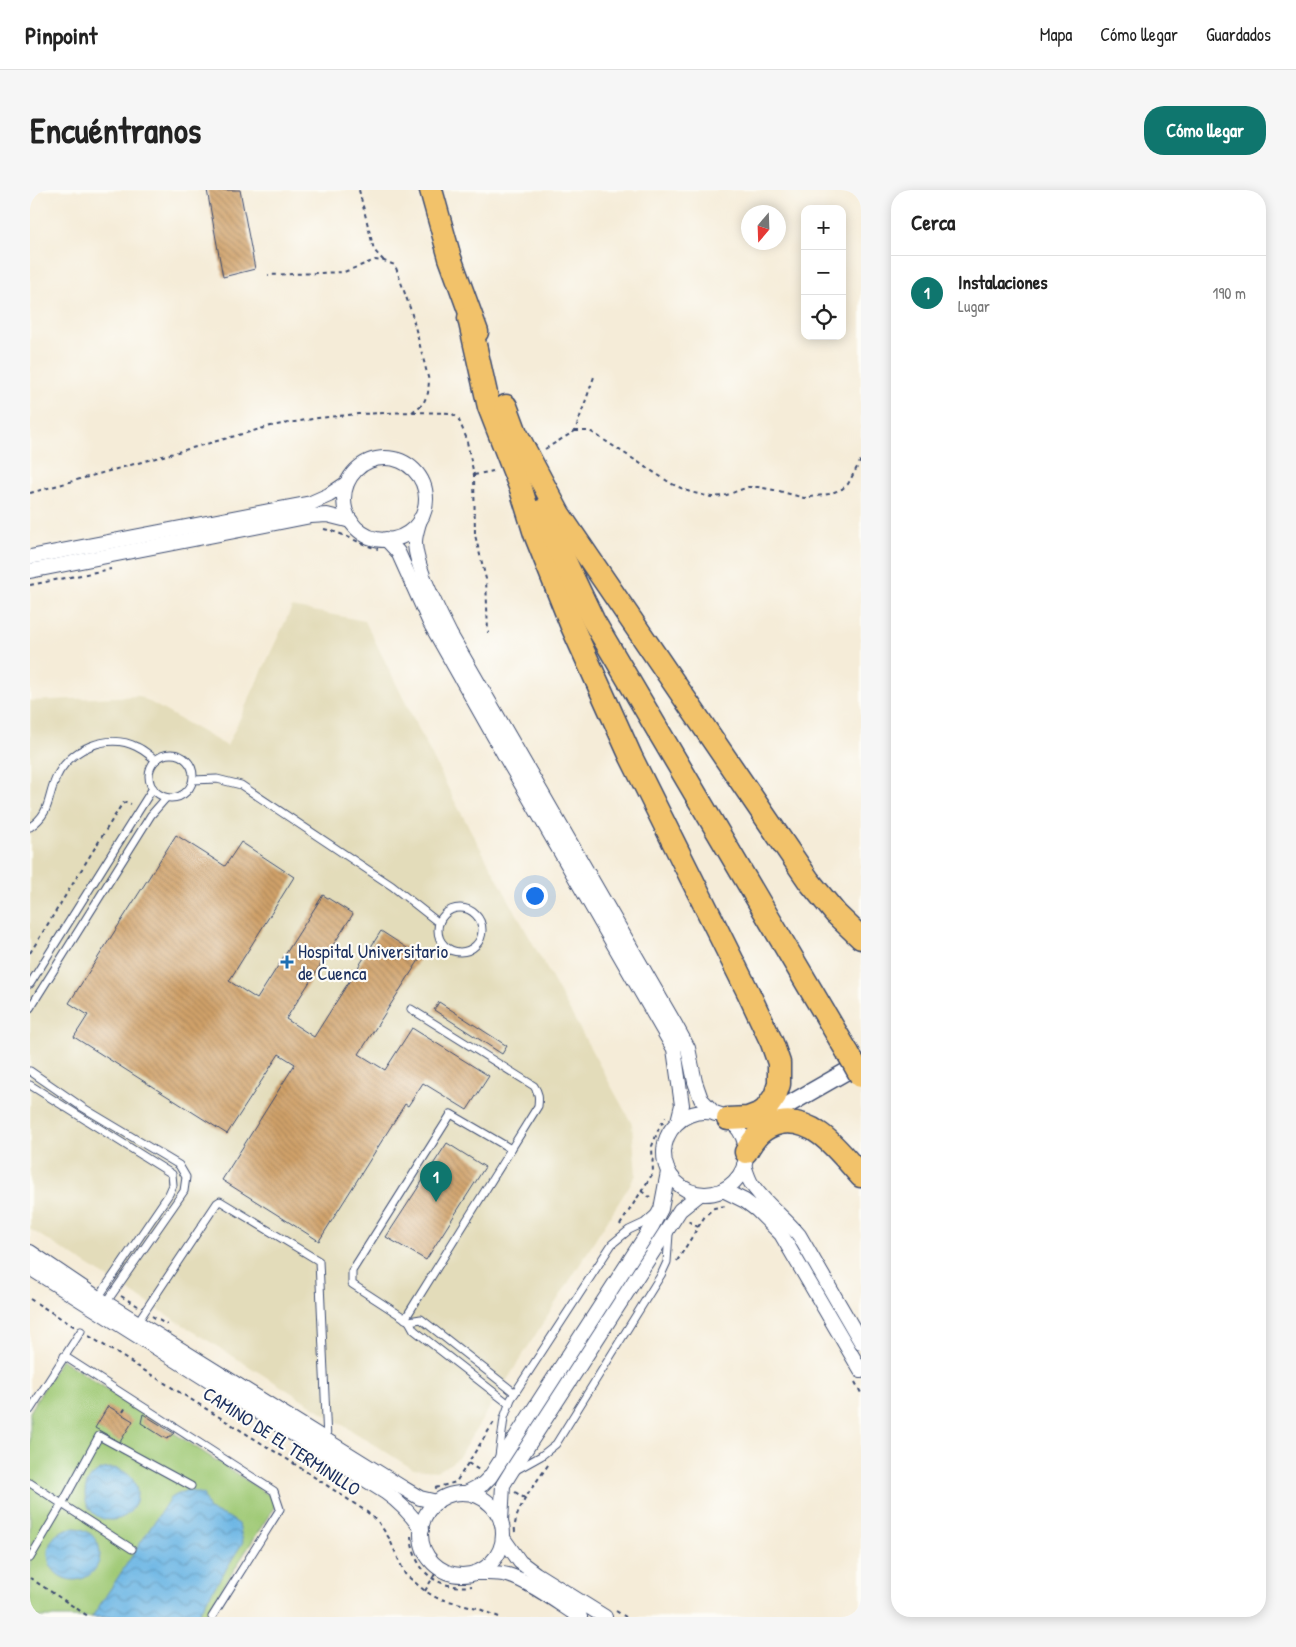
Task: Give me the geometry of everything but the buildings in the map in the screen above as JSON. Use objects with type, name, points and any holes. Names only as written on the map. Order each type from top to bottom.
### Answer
[{"type":"highway","points":[[432,190],[450,258],[482,358],[490,407],[521,489],[535,534],[571,624],[631,757],[748,992],[772,1043],[779,1063],[779,1084],[775,1096],[766,1109],[748,1118],[727,1120]]},
{"type":"highway","points":[[462,292],[482,358],[516,433],[559,514],[808,881],[836,914],[861,938]]},
{"type":"highway","points":[[469,318],[481,353],[490,392],[537,502],[593,620],[855,1058],[861,1076]]},
{"type":"highway","points":[[745,1153],[754,1138],[768,1127],[786,1122],[797,1123],[810,1127],[820,1133],[861,1176]]},
{"type":"street","points":[[30,558],[310,503],[329,496],[347,483],[357,469],[372,460],[389,458],[406,464],[414,471],[424,486],[425,503],[415,542],[417,554],[433,599],[450,634],[688,1048],[695,1082],[701,1098],[727,1120],[745,1153],[750,1181],[799,1235],[861,1342]]},
{"type":"street","points":[[347,483],[344,502],[351,521],[366,535],[398,552],[429,621],[674,1049],[682,1105],[672,1120],[664,1148],[664,1161],[668,1172],[675,1182],[684,1188],[700,1194],[710,1194],[724,1190],[736,1179],[755,1127],[855,1058]]},
{"type":"street","points":[[30,571],[311,516],[327,514],[351,521]]},
{"type":"street","points":[[384,546],[414,528],[420,519]]},
{"type":"street","points":[[672,1120],[702,1112],[746,1126],[764,1119]]},
{"type":"street","points":[[30,1252],[102,1301],[141,1317],[327,1440],[420,1498],[436,1495],[448,1496],[466,1493],[483,1484],[498,1466],[647,1234],[661,1209],[668,1172]]},
{"type":"street","points":[[724,1190],[757,1210],[781,1234],[856,1374]]},
{"type":"street","points":[[502,1522],[503,1485],[673,1220],[680,1210],[700,1194]]},
{"type":"street","points":[[30,1268],[385,1492],[401,1504],[411,1514],[416,1532],[422,1539],[435,1573],[463,1575],[476,1579],[494,1572],[508,1574],[580,1617]]},
{"type":"street","points":[[466,1493],[486,1500],[494,1508],[520,1562],[536,1574],[607,1612]]},
{"type":"street","points":[[416,1532],[436,1495]]},
{"type":"street","points":[[476,1579],[483,1569],[492,1563],[510,1538]]},
{"type":"lane","points":[[30,827],[42,817],[47,809],[56,778],[63,766],[97,742],[124,742],[137,747],[156,760]]},
{"type":"lane","points":[[167,755],[179,756],[189,763],[193,780],[189,790],[181,796],[166,798],[152,788],[150,770],[156,760],[167,755]]},
{"type":"lane","points":[[193,780],[218,779],[241,785],[392,886],[439,924]]},
{"type":"lane","points":[[30,984],[152,788]]},
{"type":"lane","points":[[30,1008],[151,815],[166,798]]},
{"type":"lane","points":[[463,908],[470,910],[479,918],[482,936],[475,946],[463,952],[457,952],[451,950],[442,942],[438,930],[439,924],[442,918],[451,910],[463,908]]},
{"type":"lane","points":[[407,1320],[538,1106],[538,1092],[534,1086],[412,1009]]},
{"type":"lane","points":[[30,1071],[82,1107],[179,1165],[186,1177],[184,1191],[114,1292],[102,1301]]},
{"type":"lane","points":[[30,1085],[172,1174],[173,1185],[169,1194],[102,1301]]},
{"type":"lane","points":[[509,1404],[414,1330],[407,1320],[352,1284],[352,1271],[451,1114],[510,1150]]},
{"type":"lane","points":[[141,1317],[220,1201],[319,1261],[327,1440]]},
{"type":"lane","points":[[498,1466],[504,1418],[515,1394],[612,1244],[628,1230],[644,1222],[661,1209]]},
{"type":"lane","points":[[511,1472],[541,1456],[556,1444],[662,1275],[667,1262],[668,1237],[673,1220]]},
{"type":"lane","points":[[407,1320],[420,1319],[515,1394]]},
{"type":"lane","points":[[30,1410],[81,1331]]},
{"type":"lane","points":[[64,1356],[274,1491],[280,1509],[212,1617]]},
{"type":"lane","points":[[30,1558],[99,1436],[191,1486]]},
{"type":"lane","points":[[30,1483],[132,1549]]},
{"type":"path","points":[[359,190],[374,250],[384,260],[394,265],[403,285],[429,381],[428,393],[423,404],[412,412]]},
{"type":"path","points":[[268,275],[344,272],[375,260],[384,260]]},
{"type":"path","points":[[574,431],[595,374]]},
{"type":"path","points":[[30,493],[271,426],[334,416],[412,412],[451,413],[458,418],[466,437],[474,475],[475,535],[486,579],[488,633]]},
{"type":"path","points":[[545,449],[574,431],[590,431],[672,484],[690,492],[711,497],[724,496],[748,487],[779,491],[804,498],[829,494],[842,489],[848,484],[861,460]]},
{"type":"path","points":[[474,475],[493,471]]},
{"type":"path","points":[[322,528],[348,536],[358,543],[384,546]]},
{"type":"path","points":[[30,586],[116,568]]},
{"type":"path","points":[[30,953],[122,804],[126,802],[140,807]]},
{"type":"path","points":[[620,1225],[653,1173],[652,1146],[659,1128],[672,1120]]},
{"type":"path","points":[[677,1260],[705,1216],[714,1208],[724,1205],[730,1206]]},
{"type":"path","points":[[114,1292],[141,1317],[170,1327]]},
{"type":"path","name":"CAMINO DE EL TERMINILLO","points":[[30,1298],[290,1461],[367,1512],[379,1523],[389,1538],[405,1574],[425,1591],[437,1598],[477,1608],[500,1617]]},
{"type":"path","points":[[856,1374],[861,1393]]},
{"type":"path","points":[[436,1495],[456,1482],[497,1417],[502,1399]]},
{"type":"path","points":[[510,1538],[517,1513],[552,1458]]},
{"type":"path","points":[[416,1532],[415,1557],[425,1573],[435,1573],[448,1585],[470,1586],[476,1579]]},
{"type":"path","points":[[425,1591],[435,1573]]},
{"type":"path","points":[[30,1578],[88,1616]]},
{"type":"path","points":[[607,1612],[626,1617]]},
{"type":"shaded area","name":"Hospital Universitario de Cuenca","points":[[292,607],[365,621],[454,800],[632,1124],[636,1175],[458,1458],[436,1471],[413,1469],[30,1229],[30,701],[139,696],[227,746]]},
{"type":"green space","points":[[61,1359],[278,1501],[204,1617],[30,1617],[30,1412]]},
{"type":"water","points":[[111,1468],[125,1472],[133,1480],[137,1494],[133,1508],[125,1516],[111,1520],[97,1516],[89,1508],[85,1494],[89,1480],[97,1472]]},
{"type":"water","points":[[187,1490],[203,1494],[209,1510],[228,1517],[239,1524],[243,1542],[196,1617],[92,1617],[170,1498]]},
{"type":"water","points":[[69,1528],[79,1528],[88,1532],[96,1540],[100,1554],[96,1568],[88,1576],[79,1580],[69,1580],[60,1576],[52,1568],[48,1559],[48,1549],[52,1540],[60,1532]]},
{"type":"place","name":"Hospital Universitario de Cuenca","points":[[287,962]]},
{"type":"place","name":"Instalaciones","points":[[436,1202]]}]
